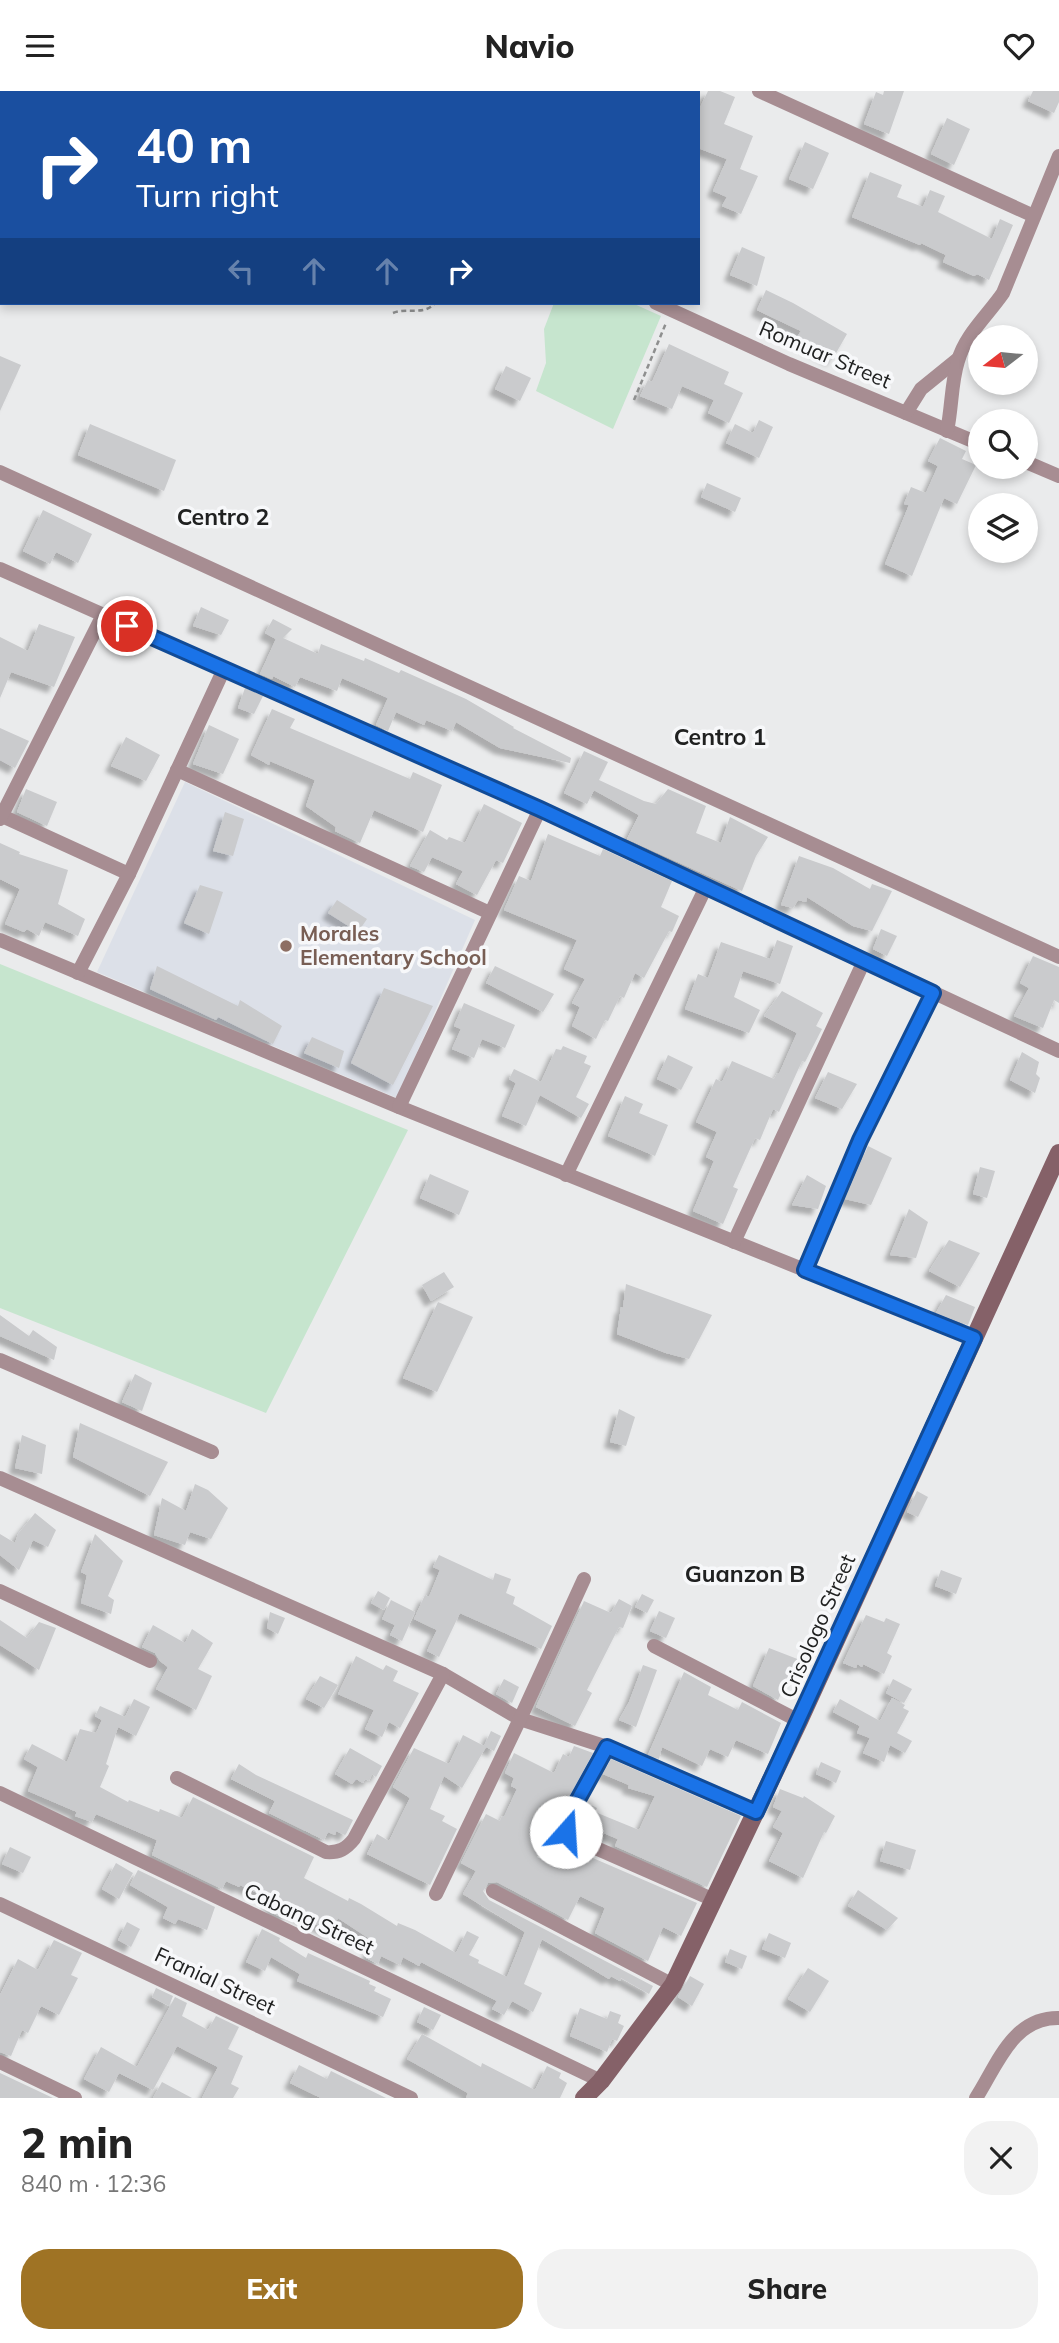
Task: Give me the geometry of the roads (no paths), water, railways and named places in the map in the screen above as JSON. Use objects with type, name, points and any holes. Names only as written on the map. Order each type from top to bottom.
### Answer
[{"type":"street","points":[[759,91],[1034,216]]},
{"type":"street","points":[[947,431],[958,359],[973,331],[1003,293],[1059,156]]},
{"type":"street","name":"Romuar Street","points":[[660,305],[789,364],[968,439]]},
{"type":"street","points":[[906,413],[921,389],[958,359]]},
{"type":"street","points":[[1038,467],[1059,477]]},
{"type":"street","points":[[0,472],[1059,957]]},
{"type":"street","points":[[0,569],[540,809],[1059,1051]]},
{"type":"street","points":[[103,615],[1,817],[129,874]]},
{"type":"street","points":[[78,973],[129,874],[225,669]]},
{"type":"street","points":[[177,770],[490,913]]},
{"type":"street","points":[[399,1107],[540,809]]},
{"type":"street","points":[[566,1175],[706,887]]},
{"type":"street","points":[[0,940],[399,1107],[974,1338]]},
{"type":"street","points":[[734,1242],[864,961]]},
{"type":"street","points":[[805,1270],[860,1140],[933,993]]},
{"type":"street","name":"Crisologo Street","points":[[584,2098],[601,2081],[673,1985],[799,1721],[974,1338],[1055,1173],[1059,1153]]},
{"type":"street","points":[[0,1360],[212,1452]]},
{"type":"street","points":[[0,1478],[443,1674],[520,1719],[607,1747],[756,1812]]},
{"type":"street","points":[[436,1894],[584,1579]]},
{"type":"street","points":[[0,1591],[150,1661]]},
{"type":"street","points":[[654,1647],[799,1721]]},
{"type":"street","points":[[177,1779],[326,1852],[334,1853],[346,1849],[354,1839],[443,1674]]},
{"type":"street","points":[[607,1747],[565,1823],[566,1832],[570,1837],[714,1900]]},
{"type":"street","name":"Cabang Street","points":[[0,1793],[601,2081]]},
{"type":"street","points":[[493,1891],[673,1985]]},
{"type":"street","name":"Franial Street","points":[[0,1904],[411,2098]]},
{"type":"street","points":[[976,2098],[1012,2039],[1031,2024],[1059,2018]]},
{"type":"street","points":[[0,2062],[75,2098]]},
{"type":"place","name":"Morales Elementary School","points":[[286,946]]},
{"type":"district","name":"Centro 2","points":[[223,517]]},
{"type":"district","name":"Centro 1","points":[[720,737]]},
{"type":"district","name":"Guanzon B","points":[[745,1574]]}]
